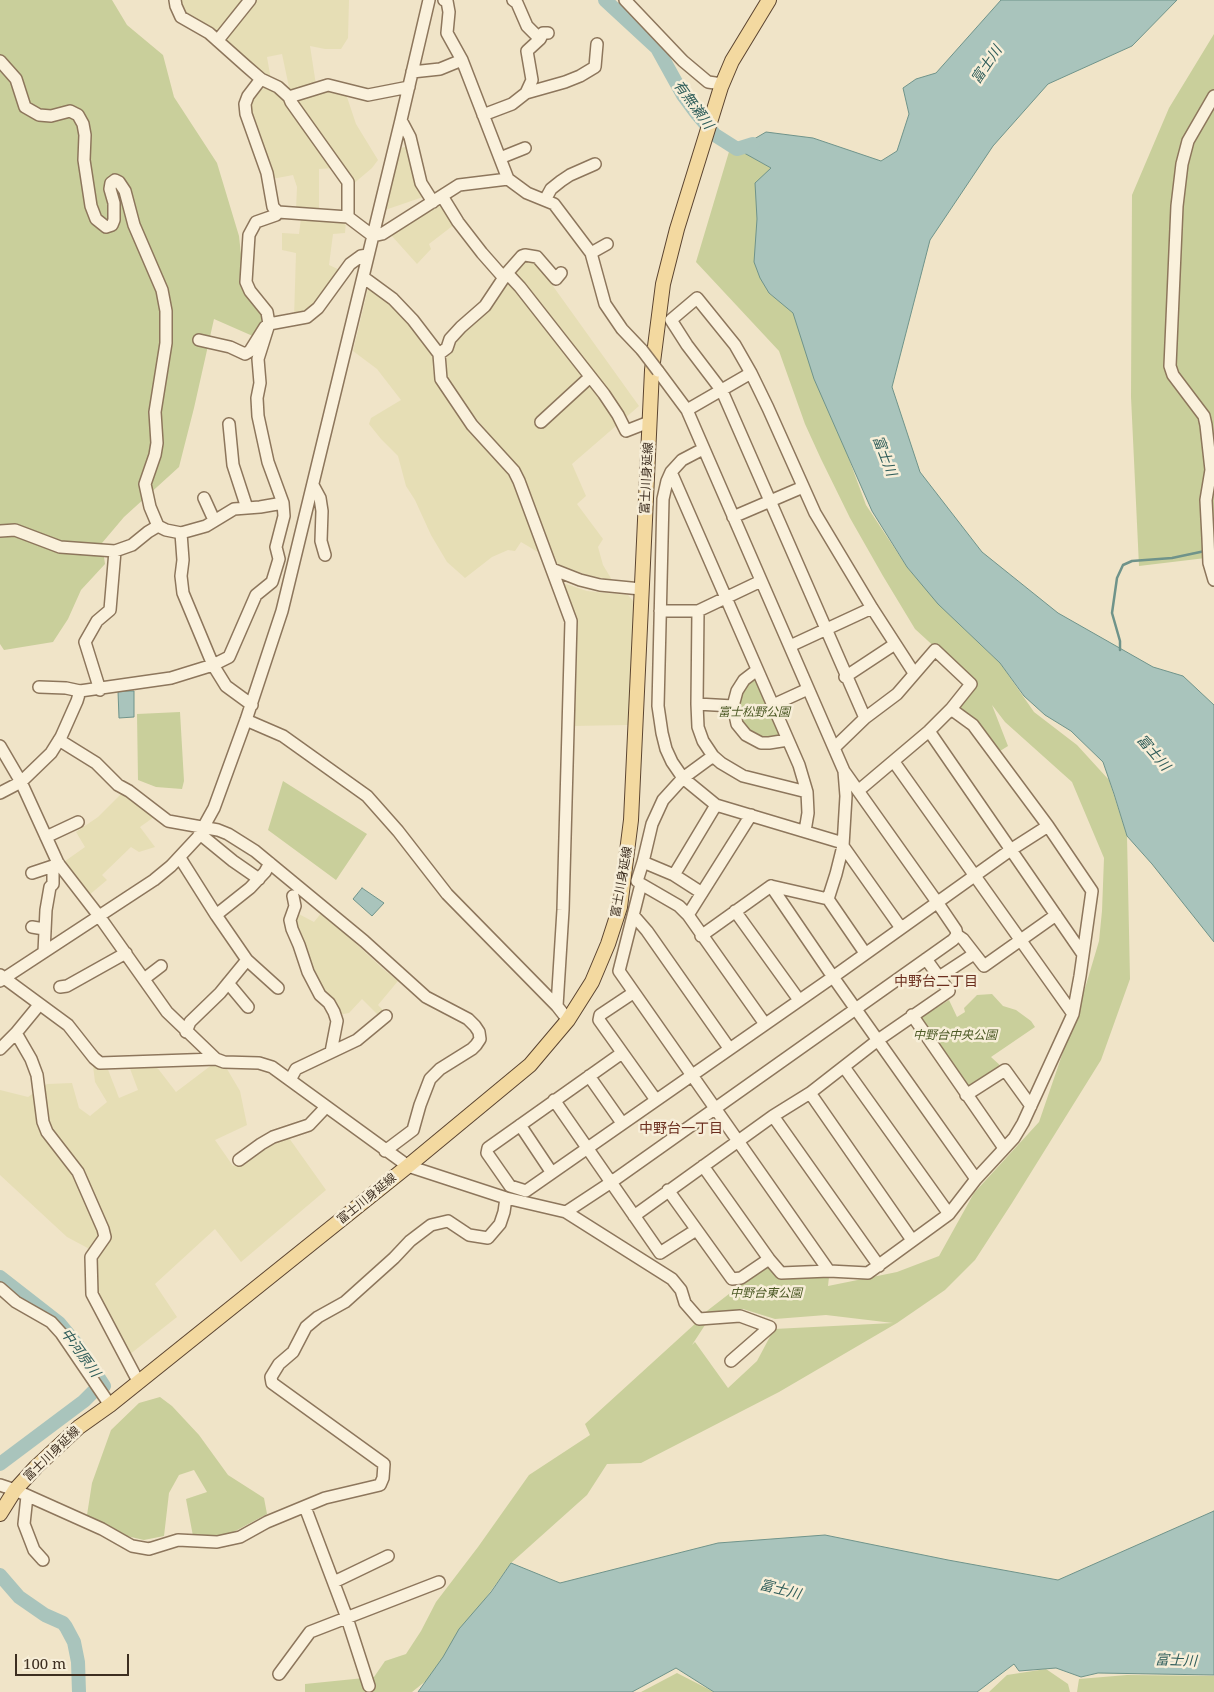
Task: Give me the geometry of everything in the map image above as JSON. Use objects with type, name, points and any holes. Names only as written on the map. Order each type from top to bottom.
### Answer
[{"type":"main road","name":"富士川身延線","points":[[0,1514],[21,1493],[36,1467],[107,1402],[408,1166],[530,1065],[568,1020],[592,982],[608,944],[620,907],[632,820],[652,370],[663,284],[677,229],[721,86],[732,61],[769,0]]},
{"type":"street","points":[[175,0],[181,17],[218,40],[261,79],[278,87],[289,97],[290,102],[348,182],[348,217]]},
{"type":"street","points":[[218,40],[250,0]]},
{"type":"street","points":[[429,0],[282,611],[252,704],[214,808],[202,830],[180,858],[154,880],[1,978],[68,1026],[100,1063],[216,1060],[260,1063],[272,1067],[408,1166],[506,1198],[566,1212],[672,1279],[681,1290],[685,1303],[699,1319],[740,1316],[770,1328],[731,1361]]},
{"type":"street","points":[[444,0],[447,1],[447,33],[462,60],[508,179],[527,193],[554,204],[590,253],[605,304],[622,329],[642,350],[686,410],[844,771],[937,902],[956,930],[957,935],[963,938],[984,966],[1056,915]]},
{"type":"street","points":[[513,0],[517,3],[527,26],[544,36],[527,51],[532,80],[526,93]]},
{"type":"street","points":[[625,0],[683,61],[708,82],[721,86]]},
{"type":"street","points":[[483,115],[512,104],[526,93],[565,82],[595,67],[596,44]]},
{"type":"street","points":[[412,72],[440,69],[462,60]]},
{"type":"street","points":[[0,61],[16,79],[25,107],[39,115],[50,116],[70,111],[78,115],[83,124],[85,135],[84,160],[90,206],[96,219],[106,227],[112,225],[114,203],[110,189],[111,183],[115,180],[119,182],[125,191],[134,225],[162,290],[166,311],[166,343],[155,412],[157,443],[145,484],[150,507],[158,526],[181,533],[206,526],[234,509],[260,507],[283,502]]},
{"type":"street","points":[[261,79],[248,96],[245,104],[246,114],[267,173],[273,207],[278,212],[348,217],[373,236],[382,234],[458,185],[508,179]]},
{"type":"street","points":[[289,97],[328,85],[368,95],[408,88]]},
{"type":"street","points":[[1214,96],[1188,141],[1182,164],[1177,206],[1170,366],[1173,375],[1204,416],[1206,424],[1210,470],[1206,500],[1209,563],[1214,580]]},
{"type":"street","points":[[401,120],[410,138],[422,183],[458,222],[482,253],[520,287],[618,415],[626,431],[649,422]]},
{"type":"street","points":[[500,158],[525,148]]},
{"type":"street","points":[[545,200],[551,190],[561,181],[595,164]]},
{"type":"street","points":[[39,687],[66,688],[80,691],[100,690],[116,685],[172,678],[213,665],[228,657],[256,595],[272,582],[279,559],[276,546],[284,516],[283,502],[268,462],[258,416],[257,398],[260,382],[258,359],[269,324],[268,312],[250,291],[246,282],[249,235],[256,222],[276,216],[278,212]]},
{"type":"street","points":[[590,253],[607,244]]},
{"type":"street","points":[[199,340],[245,354],[250,351],[269,324],[307,317],[318,308],[350,264],[361,256],[368,255]]},
{"type":"street","points":[[439,354],[446,348],[450,339],[460,327],[485,306],[522,256],[537,257],[556,279],[561,273]]},
{"type":"street","points":[[363,277],[393,299],[413,320],[439,354],[441,379],[472,425],[514,472],[571,621],[563,910],[556,1006]]},
{"type":"street","points":[[865,718],[722,392],[671,320],[697,298],[735,345],[768,408],[815,513],[872,608],[914,673]]},
{"type":"street","points":[[686,410],[722,392],[751,373]]},
{"type":"street","points":[[541,422],[590,377]]},
{"type":"street","points":[[229,424],[233,465],[246,508]]},
{"type":"street","points":[[703,448],[682,460],[672,472],[667,481],[663,499],[658,706],[662,733],[672,762],[683,778],[716,805],[805,830],[843,844],[901,928]]},
{"type":"street","points":[[672,472],[799,765],[807,792],[808,813],[805,830]]},
{"type":"street","points":[[313,485],[324,496],[321,542],[326,555]]},
{"type":"street","points":[[733,517],[803,487]]},
{"type":"street","points":[[204,498],[214,520]]},
{"type":"street","points":[[0,531],[15,530],[60,547],[116,551],[132,545],[158,526]]},
{"type":"street","points":[[181,533],[183,592],[213,665],[226,686],[252,704]]},
{"type":"street","points":[[100,690],[85,642],[96,621],[110,610],[116,551]]},
{"type":"street","points":[[552,569],[580,580],[600,585],[642,589]]},
{"type":"street","points":[[660,611],[698,611],[761,580]]},
{"type":"street","points":[[790,646],[872,608]]},
{"type":"street","points":[[698,611],[697,704],[698,727],[703,740],[713,756],[721,763],[744,776],[807,792]]},
{"type":"street","points":[[846,677],[895,644]]},
{"type":"street","points":[[834,748],[865,718],[897,694],[935,650],[971,684],[951,709],[929,731],[858,790]]},
{"type":"street","points":[[757,670],[744,680],[737,691],[733,706],[737,724],[746,735],[761,743],[788,740]]},
{"type":"street","points":[[773,705],[808,690]]},
{"type":"street","points":[[0,793],[21,782],[51,754],[60,740],[80,691]]},
{"type":"street","points":[[697,704],[733,706]]},
{"type":"street","points":[[703,1166],[781,1273],[868,1273],[949,1214],[976,1179],[1014,1138],[1031,1106],[1073,1014],[1092,891],[1048,826],[974,725],[951,709]]},
{"type":"street","points":[[246,720],[282,736],[367,796],[398,831],[447,894],[568,1020]]},
{"type":"street","points":[[929,731],[1082,953]]},
{"type":"street","points":[[60,740],[96,763],[118,785],[135,795],[168,821],[202,830],[228,834],[270,862],[364,940],[426,997],[468,1019],[479,1032],[480,1039],[472,1049],[440,1069],[430,1079],[413,1130],[385,1150]]},
{"type":"street","points":[[0,746],[21,782],[56,865],[99,916],[167,1012],[216,1060]]},
{"type":"street","points":[[637,880],[652,824],[663,800],[683,778],[713,756]]},
{"type":"street","points":[[894,762],[1073,1014]]},
{"type":"street","points":[[828,899],[843,844],[846,796],[844,771]]},
{"type":"street","points":[[674,875],[716,805]]},
{"type":"street","points":[[688,915],[751,815]]},
{"type":"street","points":[[46,838],[78,822]]},
{"type":"street","points":[[622,1053],[488,1148],[487,1153],[510,1186],[526,1192],[1012,849],[1048,826]]},
{"type":"street","points":[[202,830],[238,865],[259,879]]},
{"type":"street","points":[[180,858],[247,960],[278,988]]},
{"type":"street","points":[[216,914],[250,888],[265,872],[270,862]]},
{"type":"street","points":[[643,862],[674,875],[702,893]]},
{"type":"street","points":[[32,873],[56,865]]},
{"type":"street","points":[[44,952],[44,930],[50,887],[53,884],[56,865]]},
{"type":"street","points":[[200,887],[211,881]]},
{"type":"street","points":[[765,1024],[688,915],[679,906],[641,884],[619,971],[829,1272]]},
{"type":"street","points":[[771,886],[855,1009],[976,1179]]},
{"type":"street","points":[[701,936],[771,886],[828,899],[865,953]]},
{"type":"street","points":[[293,896],[295,906],[290,920],[292,929],[312,980],[320,995],[329,1003],[334,1012],[336,1021],[331,1052]]},
{"type":"street","points":[[735,910],[799,1000]]},
{"type":"street","points":[[634,916],[647,931],[729,1048]]},
{"type":"street","points":[[32,927],[44,930]]},
{"type":"street","points":[[566,1212],[953,940],[957,935]]},
{"type":"street","points":[[60,988],[126,954]]},
{"type":"street","points":[[939,977],[974,954]]},
{"type":"street","points":[[634,1216],[773,1116],[810,1093],[912,1015],[949,991],[926,959]]},
{"type":"street","points":[[186,1032],[190,1022],[228,983],[247,960]]},
{"type":"street","points":[[144,979],[161,966]]},
{"type":"street","points":[[228,983],[248,1007]]},
{"type":"street","points":[[438,1003],[442,992]]},
{"type":"street","points":[[633,993],[600,1015],[599,1020],[656,1100]]},
{"type":"street","points":[[0,1049],[39,1005]]},
{"type":"street","points":[[912,1015],[1004,1148]]},
{"type":"street","points":[[290,1080],[296,1069],[357,1040],[386,1016]]},
{"type":"street","points":[[16,1033],[31,1059],[37,1075],[47,1132],[78,1172],[103,1229],[105,1237],[91,1257],[92,1294],[136,1378]]},
{"type":"street","points":[[844,1067],[949,1214]]},
{"type":"street","points":[[966,1095],[1005,1070],[1031,1106]]},
{"type":"street","points":[[589,1076],[622,1123]]},
{"type":"street","points":[[810,1093],[912,1240]]},
{"type":"street","points":[[554,1100],[660,1253],[696,1230]]},
{"type":"street","points":[[239,1160],[274,1137],[309,1125],[326,1107]]},
{"type":"street","points":[[773,1116],[879,1266]]},
{"type":"street","points":[[520,1125],[552,1173]]},
{"type":"street","points":[[668,1190],[732,1279],[741,1278],[769,1259]]},
{"type":"street","points":[[0,1485],[102,1529],[132,1546],[149,1549],[178,1540],[216,1542],[240,1537],[267,1522],[325,1498],[380,1485],[383,1478],[384,1464],[272,1383],[271,1377],[279,1364],[293,1352],[306,1327],[318,1317],[345,1302],[410,1241],[431,1225],[448,1220],[469,1235],[488,1238],[500,1224],[506,1198]]},
{"type":"street","points":[[0,1288],[16,1302],[50,1322],[61,1332],[107,1402]]},
{"type":"street","points":[[21,1493],[24,1524],[34,1550],[43,1560]]},
{"type":"street","points":[[305,1506],[347,1618],[368,1686]]},
{"type":"street","points":[[334,1582],[388,1556]]},
{"type":"street","points":[[280,1674],[310,1632],[439,1582]]},
{"type":"shaded area","points":[[179,0],[247,0],[217,34],[187,18]]},
{"type":"shaded area","points":[[257,0],[349,0],[348,38],[341,49],[325,49],[310,46],[316,85],[290,92],[282,54],[267,57],[271,80],[257,71],[222,41]]},
{"type":"shaded area","points":[[263,85],[280,94],[335,168],[319,169],[319,211],[296,210],[297,187],[293,175],[272,179],[250,113],[251,98]]},
{"type":"shaded area","points":[[327,88],[346,94],[356,124],[378,160],[372,168],[352,185],[294,99]]},
{"type":"shaded area","points":[[408,146],[426,196],[385,210],[398,149]]},
{"type":"shaded area","points":[[442,204],[455,224],[429,244],[431,249],[417,264],[391,235]]},
{"type":"shaded area","points":[[301,218],[346,221],[345,233],[333,234],[329,265],[340,270],[318,305],[294,318],[296,253],[282,250],[282,233],[299,234]]},
{"type":"shaded area","points":[[522,261],[535,261],[639,406],[572,464],[586,496],[577,504],[603,539],[598,547],[603,565],[612,580],[587,575],[552,562],[519,471],[445,380],[447,353]]},
{"type":"shaded area","points":[[368,288],[389,301],[427,344],[433,359],[434,376],[470,433],[503,466],[515,482],[543,555],[521,542],[515,551],[508,550],[492,557],[465,578],[447,562],[406,486],[398,456],[369,424],[371,418],[401,400],[377,369],[353,351]]},
{"type":"shaded area","points":[[562,584],[587,591],[628,595],[634,602],[628,725],[572,726],[577,622]]},
{"type":"shaded area","points":[[124,791],[154,817],[140,827],[155,847],[139,852],[131,847],[102,875],[107,880],[88,896],[61,864],[85,847],[76,832],[98,817]]},
{"type":"shaded area","points":[[295,912],[314,922],[322,912],[398,981],[378,1005],[385,1012],[378,1015],[362,999],[349,1013],[338,1015],[322,994],[294,929]]},
{"type":"shaded area","points":[[213,1064],[227,1069],[240,1091],[247,1125],[215,1140],[233,1166],[267,1146],[289,1138],[326,1190],[241,1262],[215,1229],[155,1284],[177,1317],[129,1355],[96,1299],[97,1253],[67,1237],[0,1175],[0,1090],[28,1097],[47,1084],[72,1083],[79,1108],[90,1116],[107,1102],[95,1082],[93,1066],[107,1067],[119,1098],[138,1090],[129,1066],[156,1066],[176,1092]]},
{"type":"green space","points":[[0,0],[112,0],[127,25],[163,55],[174,97],[217,163],[239,236],[244,282],[267,320],[255,337],[214,319],[179,467],[124,517],[102,543],[105,564],[81,590],[68,619],[53,642],[4,650],[0,644]]},
{"type":"green space","points":[[1214,34],[1214,557],[1139,566],[1131,397],[1132,195],[1169,108]]},
{"type":"green space","name":"中野台東公園","points":[[731,145],[771,168],[769,293],[793,312],[827,408],[846,451],[866,505],[907,567],[951,616],[1000,663],[1034,712],[1077,745],[1109,780],[1127,836],[1130,979],[1101,1060],[975,1260],[945,1290],[897,1323],[779,1392],[641,1463],[607,1464],[587,1495],[511,1563],[427,1680],[412,1692],[305,1692],[305,1684],[374,1677],[385,1661],[406,1654],[436,1602],[529,1475],[590,1435],[585,1424],[697,1322],[705,1325],[692,1345],[695,1342],[728,1388],[757,1361],[774,1329],[893,1323],[826,1315],[775,1319],[743,1309],[703,1314],[769,1263],[780,1276],[829,1277],[828,1286],[897,1272],[939,1256],[974,1193],[1039,1122],[1086,985],[1099,941],[1104,858],[1072,782],[1005,722],[992,705],[1008,746],[1000,751],[978,723],[955,708],[975,684],[915,629],[883,576],[850,518],[821,459],[805,424],[779,351],[696,262]]},
{"type":"green space","name":"富士松野公園","points":[[757,675],[784,737],[756,739],[738,719],[738,697],[745,684]]},
{"type":"green space","points":[[180,712],[184,781],[182,789],[156,787],[138,780],[137,714]]},
{"type":"green space","points":[[283,781],[367,834],[336,880],[268,830]]},
{"type":"green space","name":"中野台中央公園","points":[[992,994],[1003,1006],[1016,1010],[1031,1021],[1035,1027],[991,1057],[1003,1068],[969,1089],[920,1018],[949,1000],[957,1017],[965,1012],[964,1008],[977,995]]},
{"type":"green space","points":[[160,1397],[172,1406],[199,1435],[228,1475],[264,1498],[267,1514],[226,1536],[193,1536],[186,1499],[207,1492],[194,1470],[179,1475],[169,1493],[164,1536],[144,1540],[118,1534],[87,1515],[92,1483],[111,1430],[139,1403]]},
{"type":"green space","points":[[1046,1669],[1068,1684],[1070,1692],[989,1692],[1007,1675]]},
{"type":"green space","points":[[677,1673],[714,1692],[641,1692]]},
{"type":"green space","points":[[1127,1675],[1214,1676],[1214,1692],[1077,1692],[1079,1679]]},
{"type":"water","name":"富士川","points":[[1001,0],[1177,0],[1132,46],[1048,84],[993,146],[930,240],[892,387],[920,472],[982,552],[1058,613],[1153,667],[1183,676],[1214,705],[1214,942],[1152,864],[1127,836],[1103,762],[1071,731],[1045,715],[1024,696],[1000,663],[938,604],[907,567],[872,511],[814,379],[793,313],[769,293],[760,278],[754,262],[757,219],[755,183],[771,168],[737,149],[766,132],[813,138],[881,161],[897,151],[909,114],[903,88],[916,79],[936,73]]},
{"type":"water","points":[[118,691],[134,691],[134,717],[119,718]]},
{"type":"water","points":[[362,888],[384,903],[372,916],[353,899]]},
{"type":"water","name":"富士川","points":[[1214,1511],[1214,1675],[1098,1673],[1081,1677],[1056,1668],[1019,1671],[1014,1664],[977,1692],[714,1692],[676,1668],[632,1692],[418,1692],[443,1657],[459,1629],[491,1592],[511,1563],[560,1583],[718,1543],[825,1535],[1058,1580]]},
{"type":"waterway","name":"有無瀬川","points":[[605,0],[657,48],[683,95],[715,135],[737,149],[753,144]]},
{"type":"waterway","points":[[1120,650],[1120,641],[1112,613],[1117,578],[1123,565],[1132,561],[1172,558],[1205,551]]},
{"type":"waterway","name":"中河原川","points":[[0,1277],[59,1323],[78,1346],[104,1386],[94,1391],[84,1401],[0,1464]]},
{"type":"waterway","name":"中河原川","points":[[0,1575],[19,1597],[45,1615],[63,1623],[66,1627],[74,1642],[78,1662],[79,1692]]},
{"type":"district","name":"中野台二丁目","points":[[936,982]]},
{"type":"district","name":"中野台一丁目","points":[[681,1129]]}]
